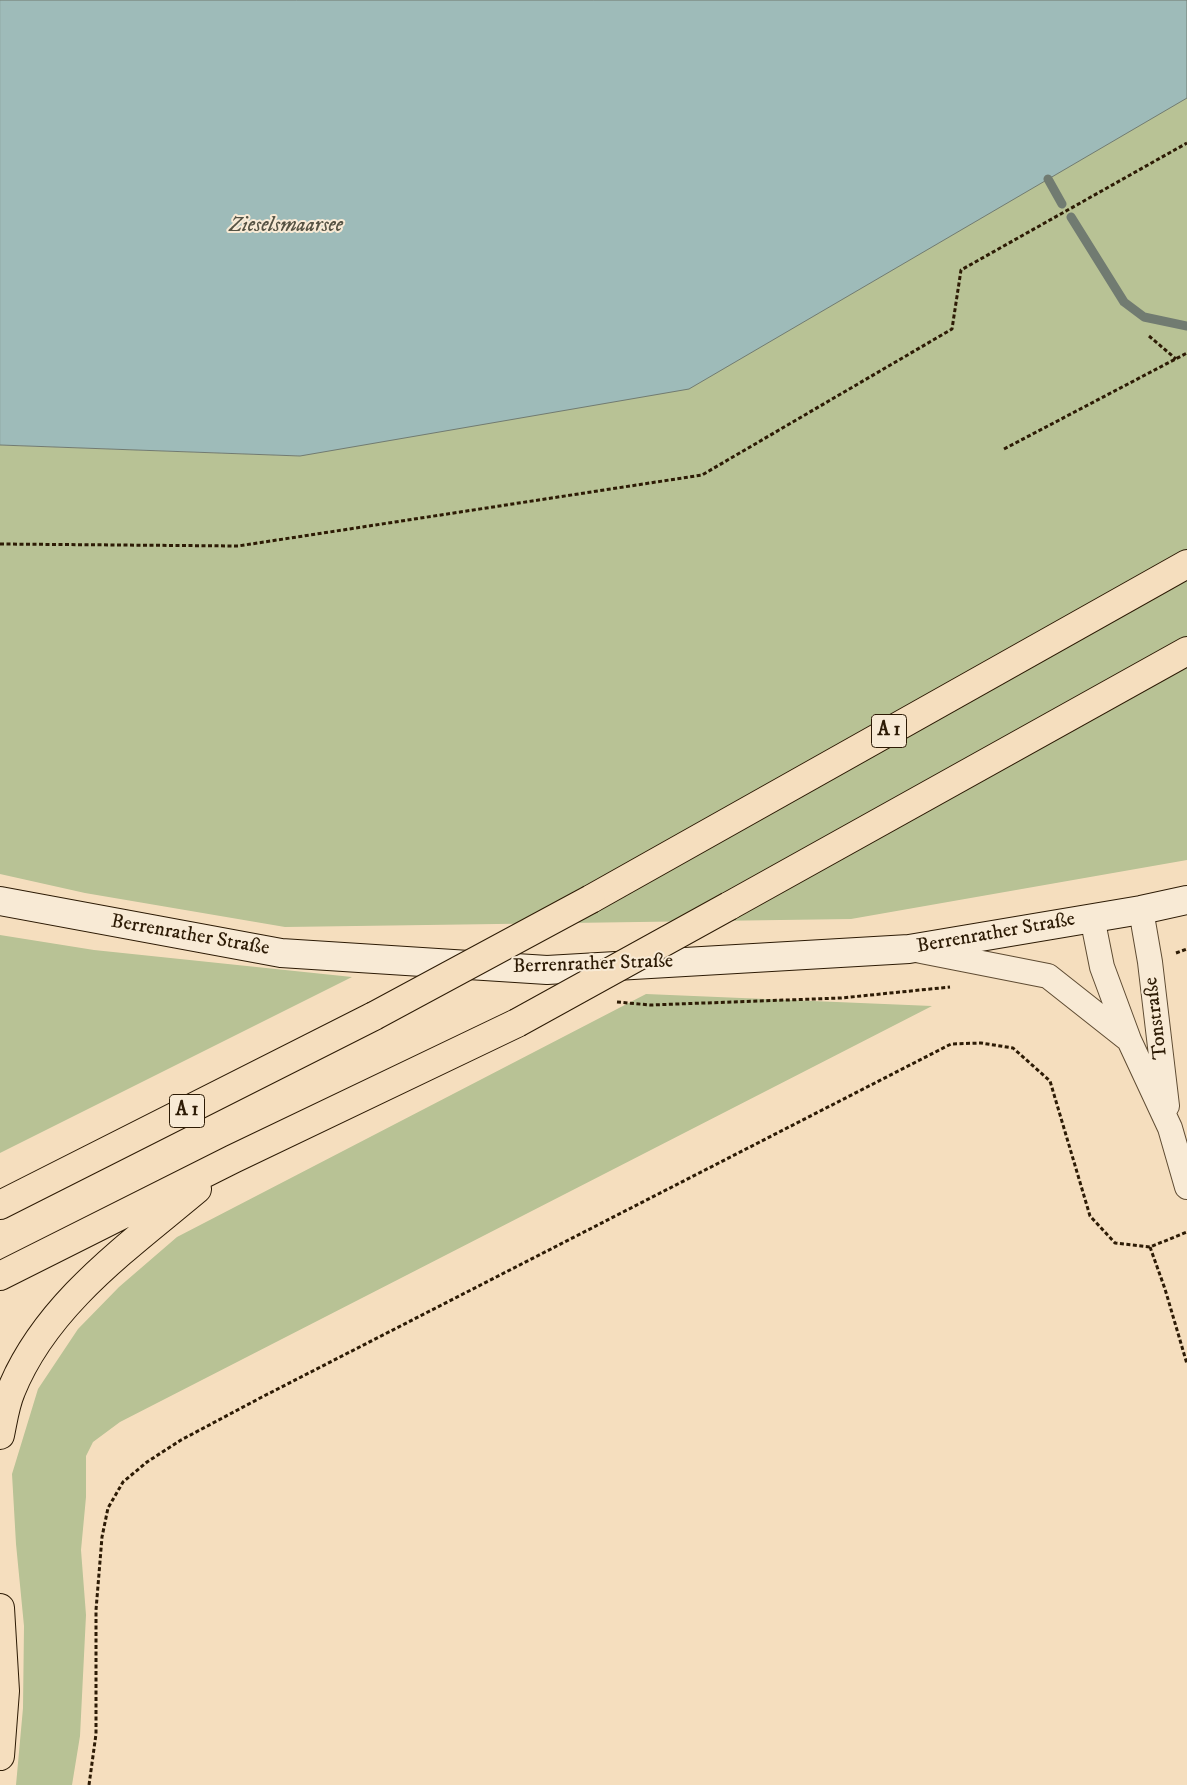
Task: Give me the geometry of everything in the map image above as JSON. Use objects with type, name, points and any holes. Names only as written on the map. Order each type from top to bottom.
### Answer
[{"type":"highway","name":"A 1","points":[[0,1205],[374,1016],[591,899],[1187,564]]},
{"type":"highway","points":[[0,1276],[233,1159],[517,1023],[1187,651]]},
{"type":"highway","points":[[0,1436],[10,1392],[28,1358],[53,1320],[82,1288],[108,1264],[233,1159]]},
{"type":"highway","points":[[0,1608],[5,1691],[0,1756]]},
{"type":"main road","name":"Berrenrather Straße","points":[[0,901],[281,953],[547,970],[909,949],[1141,910],[1187,900]]},
{"type":"street","name":"Tonstraße","points":[[1141,910],[1150,962],[1170,1128]]},
{"type":"street","name":"Tonstraße","points":[[1092,917],[1102,967],[1129,1040],[1170,1128],[1187,1187]]},
{"type":"street","name":"Tonstraße","points":[[909,949],[1048,976],[1129,1040]]},
{"type":"path","points":[[0,544],[238,546],[702,475],[952,329],[961,270],[1187,143]]},
{"type":"path","points":[[1149,336],[1176,359]]},
{"type":"path","points":[[1004,449],[1187,353]]},
{"type":"path","points":[[89,1785],[96,1734],[96,1610],[102,1537],[108,1508],[123,1482],[147,1462],[181,1440],[262,1397],[950,1044],[981,1043],[1013,1048],[1050,1081],[1090,1216],[1115,1243],[1150,1247],[1187,1232]]},
{"type":"path","points":[[1150,1247],[1165,1289],[1187,1364]]},
{"type":"green space","points":[[1187,98],[1187,860],[851,919],[285,927],[85,893],[0,874],[0,445],[300,456]]},
{"type":"green space","points":[[0,935],[94,950],[352,977],[0,1153]]},
{"type":"green space","points":[[646,994],[932,1006],[120,1422],[93,1442],[86,1456],[86,1497],[81,1550],[86,1615],[80,1736],[72,1785],[16,1785],[23,1708],[24,1626],[16,1544],[12,1474],[38,1389],[78,1329],[119,1287],[177,1237]]},
{"type":"water","name":"Zieselsmaarsee","points":[[0,0],[1187,0],[1187,98],[689,389],[300,456],[0,445]]},
{"type":"waterway","points":[[1048,179],[1062,204]]},
{"type":"waterway","points":[[1071,217],[1124,302],[1144,317],[1187,326]]}]
